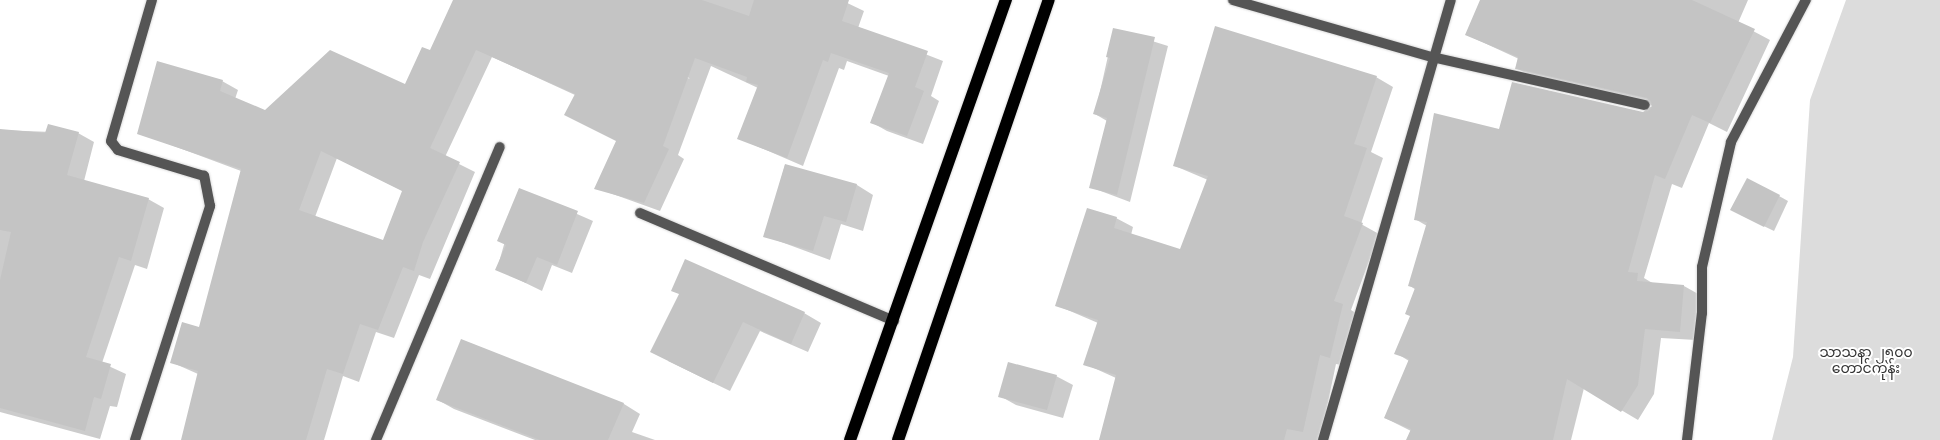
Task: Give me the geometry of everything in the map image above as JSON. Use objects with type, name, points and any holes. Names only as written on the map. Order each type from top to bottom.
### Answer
[{"type":"main road","points":[[850,440],[894,321],[1006,0]]},
{"type":"main road","points":[[898,440],[1049,0]]},
{"type":"street","points":[[135,440],[210,206],[204,176],[118,150],[111,141],[152,0]]},
{"type":"street","points":[[1233,0],[1432,57],[1645,105]]},
{"type":"street","points":[[1323,440],[1450,0]]},
{"type":"street","points":[[1687,440],[1702,313],[1702,267],[1731,142],[1806,0]]},
{"type":"street","points":[[376,440],[500,147]]},
{"type":"street","points":[[640,213],[894,321]]},
{"type":"green space","name":"သာသနာ ၂၅၀၀ တောင်ကုန်း","points":[[1846,0],[1940,0],[1940,440],[1772,440],[1793,357],[1810,100]]},
{"type":"building","points":[[453,0],[702,0],[749,16],[754,0],[849,0],[842,21],[928,51],[915,87],[924,91],[907,136],[870,123],[889,73],[831,53],[828,62],[823,60],[787,158],[737,139],[758,85],[746,82],[747,77],[695,58],[663,146],[669,149],[644,203],[594,189],[616,141],[564,115],[575,94],[476,50],[430,148],[460,162],[423,242],[414,271],[403,267],[378,330],[360,324],[343,374],[327,369],[306,440],[181,440],[198,371],[170,363],[182,322],[199,327],[241,169],[137,134],[157,61],[223,80],[220,91],[265,110],[330,50],[405,84],[422,47],[430,50]],"holes":[[[321,151],[402,191],[383,240],[299,210]]]},
{"type":"building","points":[[1480,0],[1692,0],[1755,29],[1710,123],[1692,115],[1665,179],[1655,175],[1628,272],[1638,273],[1637,281],[1684,285],[1680,332],[1645,329],[1638,385],[1621,412],[1567,379],[1553,440],[1406,440],[1411,429],[1384,418],[1409,359],[1394,354],[1410,316],[1405,314],[1415,288],[1408,286],[1427,222],[1414,220],[1434,113],[1499,129],[1512,82],[1643,112],[1652,106],[1647,98],[1515,69],[1518,57],[1465,35]]},
{"type":"building","points":[[1215,26],[1377,76],[1354,144],[1367,148],[1344,216],[1363,223],[1334,301],[1343,304],[1330,358],[1320,355],[1303,432],[1287,429],[1284,440],[1099,440],[1116,375],[1083,365],[1098,320],[1055,306],[1087,208],[1117,217],[1114,228],[1180,249],[1208,176],[1173,166]]},
{"type":"building","points":[[1113,28],[1155,37],[1117,195],[1089,188],[1107,118],[1093,114],[1110,58],[1106,57]]},
{"type":"building","points":[[48,124],[79,132],[67,175],[149,198],[131,261],[119,257],[86,357],[111,364],[101,399],[94,397],[85,431],[0,408],[0,280],[11,232],[0,230],[0,129],[45,133]]},
{"type":"building","points":[[785,164],[857,184],[846,222],[824,216],[813,251],[763,237]]},
{"type":"building","points":[[1747,178],[1780,195],[1764,227],[1730,210]]},
{"type":"building","points":[[519,188],[578,211],[557,265],[537,257],[526,283],[495,270],[506,245],[497,241]]},
{"type":"building","points":[[685,259],[805,312],[791,344],[743,322],[713,383],[650,352],[679,294],[671,291]]},
{"type":"building","points":[[461,339],[624,403],[608,440],[540,440],[436,400]]},
{"type":"building","points":[[1008,362],[1057,375],[1047,410],[998,397]]}]
